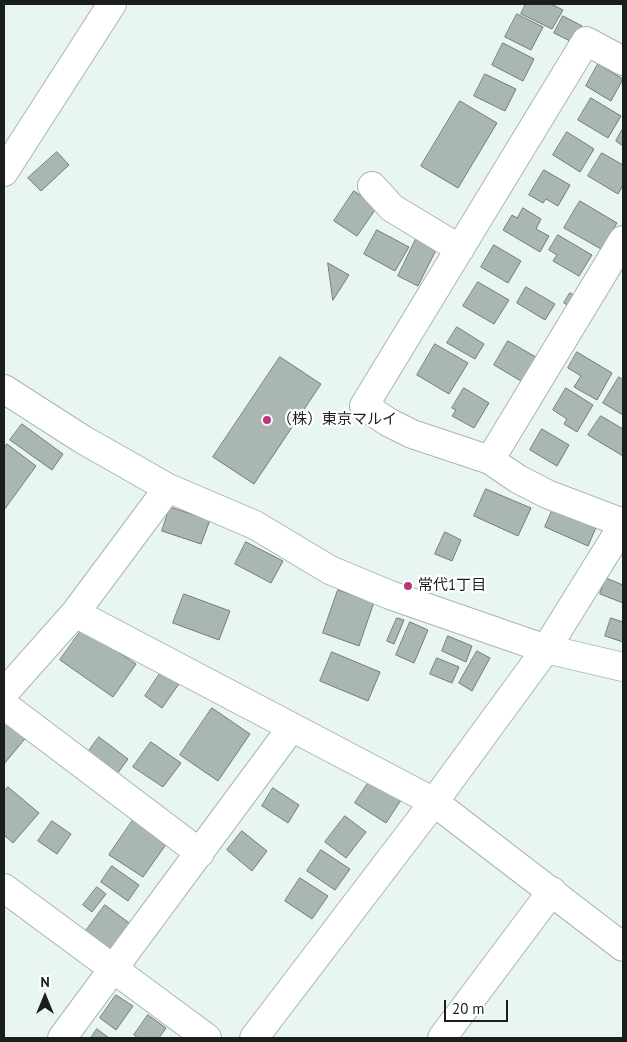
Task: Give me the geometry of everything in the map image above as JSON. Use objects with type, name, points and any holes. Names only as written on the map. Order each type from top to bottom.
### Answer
[{"type":"street","points":[[4,172],[112,4]]},
{"type":"street","points":[[254,1038],[434,802],[546,650],[623,524],[547,494],[518,479],[490,460],[412,434],[388,422],[364,406],[586,41],[623,60]]},
{"type":"street","points":[[372,186],[392,208],[460,249]]},
{"type":"street","points":[[490,460],[623,240]]},
{"type":"street","points":[[4,389],[82,439],[168,488],[255,525],[330,570],[390,595],[546,650],[623,667]]},
{"type":"street","points":[[4,694],[75,613],[168,488]]},
{"type":"street","points":[[75,613],[434,802],[623,947]]},
{"type":"street","points":[[4,705],[200,852]]},
{"type":"street","points":[[62,1038],[292,727]]},
{"type":"street","points":[[4,888],[207,1038]]},
{"type":"street","points":[[453,1034],[552,891]]},
{"type":"building","points":[[526,4],[551,4],[563,10],[552,29],[521,14]]},
{"type":"building","points":[[517,14],[543,27],[531,50],[505,37]]},
{"type":"building","points":[[563,16],[582,26],[574,43],[554,33]]},
{"type":"building","points":[[503,43],[534,59],[523,81],[492,65]]},
{"type":"building","points":[[598,64],[623,79],[611,101],[586,86]]},
{"type":"building","points":[[485,74],[516,89],[505,111],[474,96]]},
{"type":"building","points":[[591,98],[621,116],[608,138],[578,120]]},
{"type":"building","points":[[460,101],[497,123],[458,188],[421,166]]},
{"type":"building","points":[[623,128],[623,146],[616,141]]},
{"type":"building","points":[[567,132],[594,149],[580,172],[553,155]]},
{"type":"building","points":[[57,152],[69,165],[41,191],[28,178]]},
{"type":"building","points":[[602,153],[623,165],[623,185],[618,194],[588,176]]},
{"type":"building","points":[[544,170],[570,185],[558,206],[546,199],[543,203],[529,195]]},
{"type":"building","points":[[354,191],[377,207],[357,236],[334,221]]},
{"type":"building","points":[[580,201],[617,223],[601,249],[564,228]]},
{"type":"building","points":[[523,208],[541,219],[536,229],[549,236],[540,252],[503,230],[512,215],[517,218]]},
{"type":"building","points":[[377,230],[409,247],[395,271],[364,254]]},
{"type":"building","points":[[558,235],[592,255],[579,276],[553,261],[557,255],[549,250]]},
{"type":"building","points":[[417,237],[437,248],[418,286],[398,276]]},
{"type":"building","points":[[494,245],[521,261],[508,283],[481,267]]},
{"type":"building","points":[[328,263],[349,275],[333,300]]},
{"type":"building","points":[[478,282],[509,300],[494,324],[463,306]]},
{"type":"building","points":[[526,287],[555,304],[545,320],[517,303]]},
{"type":"building","points":[[570,293],[581,299],[575,310],[564,303]]},
{"type":"building","points":[[457,327],[484,344],[475,359],[447,343]]},
{"type":"building","points":[[508,341],[541,360],[526,384],[494,365]]},
{"type":"building","points":[[435,344],[468,363],[449,394],[417,375]]},
{"type":"building","points":[[577,352],[612,373],[597,400],[574,387],[581,376],[568,368]]},
{"type":"building","name":"（株）東京マルイ","points":[[280,357],[321,384],[254,484],[213,457]]},
{"type":"building","points":[[619,377],[623,380],[623,415],[603,403]]},
{"type":"building","points":[[464,388],[489,403],[474,428],[452,416],[456,410],[452,408]]},
{"type":"building","points":[[566,388],[593,405],[577,432],[564,424],[567,419],[553,410]]},
{"type":"building","points":[[601,416],[623,429],[623,456],[588,435]]},
{"type":"building","points":[[22,424],[63,454],[52,470],[10,440]]},
{"type":"building","points":[[542,429],[569,445],[557,466],[530,450]]},
{"type":"building","points":[[7,444],[36,466],[4,510],[4,449]]},
{"type":"building","points":[[486,489],[531,508],[518,536],[474,516]]},
{"type":"building","points":[[555,504],[598,523],[588,546],[545,527]]},
{"type":"building","points":[[170,507],[210,520],[201,544],[162,531]]},
{"type":"building","points":[[445,532],[461,540],[452,561],[435,554]]},
{"type":"building","points":[[246,542],[283,561],[271,583],[235,564]]},
{"type":"building","points":[[606,578],[623,585],[623,603],[600,594]]},
{"type":"building","points":[[338,590],[374,602],[359,646],[323,633]]},
{"type":"building","points":[[184,594],[230,611],[219,640],[173,623]]},
{"type":"building","points":[[397,618],[404,620],[394,644],[387,641]]},
{"type":"building","points":[[611,618],[623,622],[623,642],[605,636]]},
{"type":"building","points":[[410,622],[428,630],[414,663],[396,655]]},
{"type":"building","points":[[83,628],[136,664],[113,697],[60,660]]},
{"type":"building","points":[[448,636],[472,646],[466,662],[442,651]]},
{"type":"building","points":[[477,651],[490,658],[472,691],[459,683]]},
{"type":"building","points":[[332,652],[380,672],[368,701],[320,681]]},
{"type":"building","points":[[437,658],[459,667],[452,683],[430,674]]},
{"type":"building","points":[[163,669],[181,681],[162,708],[145,696]]},
{"type":"building","points":[[212,708],[250,734],[218,781],[180,755]]},
{"type":"building","points":[[4,715],[28,735],[4,764]]},
{"type":"building","points":[[99,737],[128,759],[117,774],[88,752]]},
{"type":"building","points":[[151,742],[181,763],[163,787],[133,767]]},
{"type":"building","points":[[370,780],[401,800],[386,823],[355,803]]},
{"type":"building","points":[[8,787],[39,813],[13,843],[4,835],[4,792]]},
{"type":"building","points":[[273,788],[299,805],[288,823],[262,806]]},
{"type":"building","points":[[345,816],[366,832],[346,858],[325,842]]},
{"type":"building","points":[[133,820],[167,843],[143,877],[109,855]]},
{"type":"building","points":[[52,821],[71,834],[57,854],[38,841]]},
{"type":"building","points":[[242,831],[267,851],[252,871],[227,850]]},
{"type":"building","points":[[321,850],[350,869],[335,890],[307,871]]},
{"type":"building","points":[[112,866],[139,885],[128,901],[101,882]]},
{"type":"building","points":[[300,878],[328,896],[312,919],[285,901]]},
{"type":"building","points":[[97,887],[106,894],[92,912],[83,905]]},
{"type":"building","points":[[105,905],[132,925],[111,952],[85,932]]},
{"type":"building","points":[[116,995],[133,1006],[116,1030],[100,1018]]},
{"type":"building","points":[[148,1015],[166,1028],[159,1038],[138,1038],[134,1035]]},
{"type":"building","points":[[97,1029],[109,1038],[91,1038]]},
{"type":"place","name":"（株）東京マルイ","points":[[267,420]]},
{"type":"place","name":"常代1丁目","points":[[408,586]]}]
